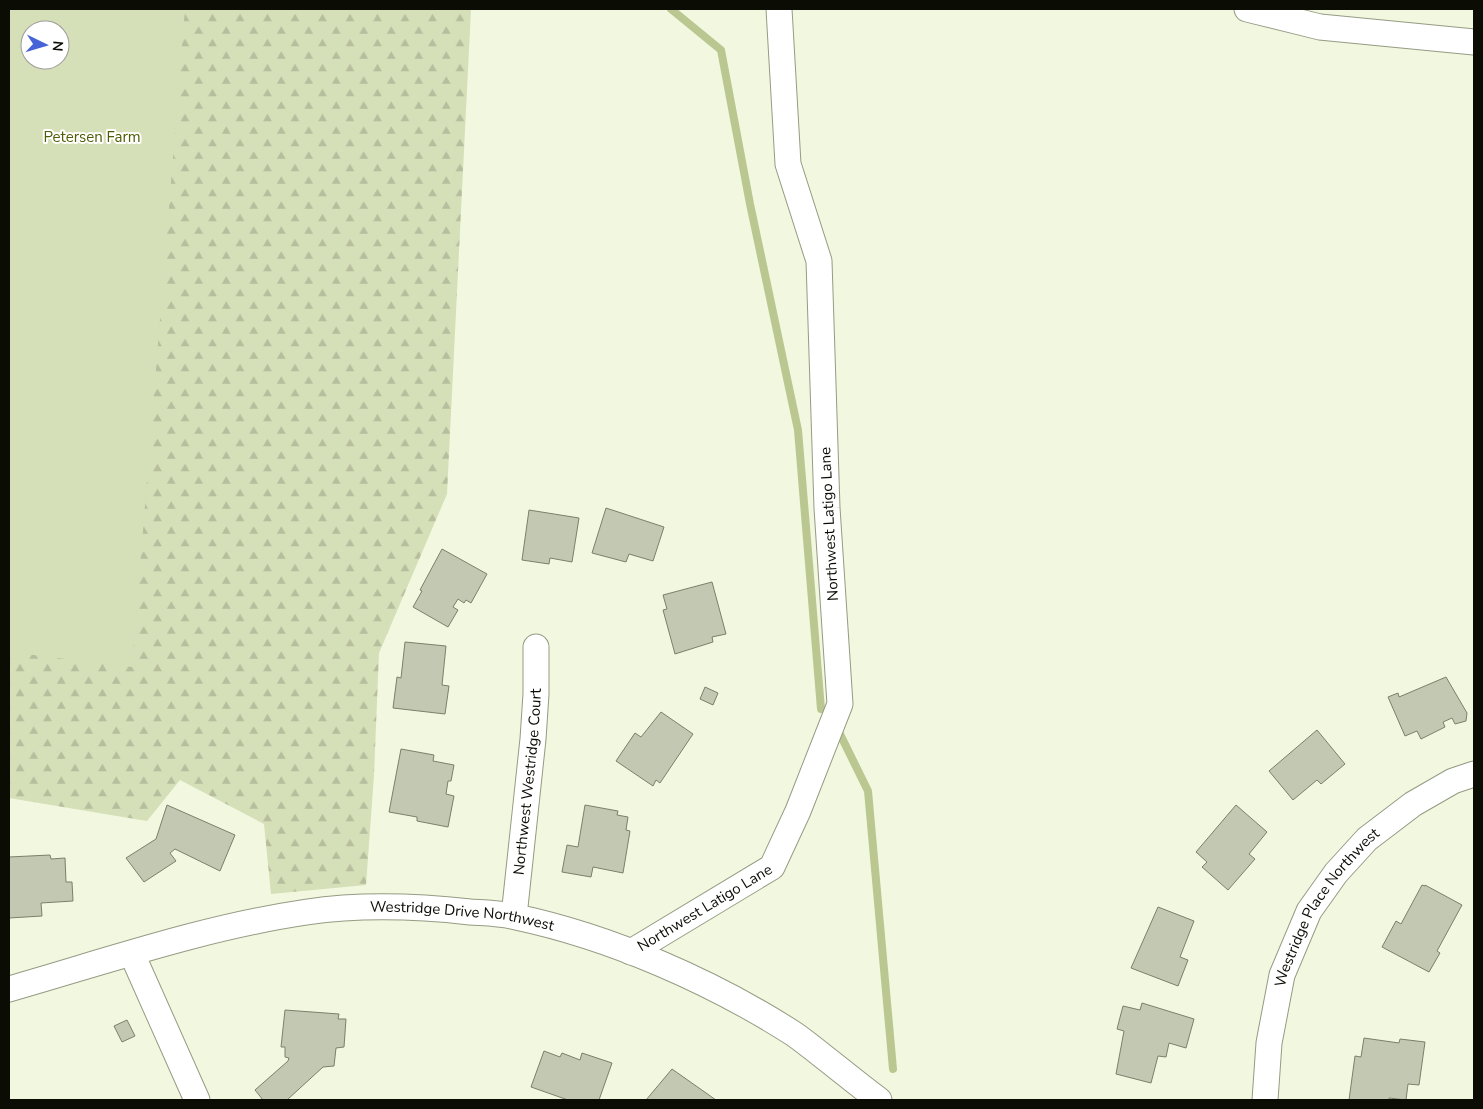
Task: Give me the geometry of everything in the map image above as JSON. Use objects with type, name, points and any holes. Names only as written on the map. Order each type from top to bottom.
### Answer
[{"type":"street","name":"Northwest Latigo Lane","points":[[631,952],[772,866],[798,811],[840,704],[827,508],[819,261],[788,164],[779,9]]},
{"type":"street","points":[[1247,9],[1320,27],[1474,42]]},
{"type":"street","name":"Northwest Westridge Court","points":[[514,916],[533,739],[536,694],[536,647]]},
{"type":"street","name":"Westridge Place Northwest","points":[[1265,1100],[1269,1043],[1282,975],[1309,911],[1336,873],[1367,839],[1413,804],[1454,781],[1474,774]]},
{"type":"street","name":"Westridge Drive Northwest","points":[[9,988],[205,933],[308,912],[338,908],[425,907],[514,916],[569,930],[688,975],[768,1018],[797,1036],[879,1100]]},
{"type":"street","points":[[132,954],[197,1100]]},
{"type":"green space","points":[[9,9],[471,9],[447,494],[379,653],[374,775],[366,885],[271,894],[264,824],[180,780],[147,821],[9,798]]},
{"type":"green space","name":"Petersen Farm","points":[[9,9],[185,9],[132,667],[9,652]]},
{"type":"building","points":[[606,508],[664,527],[653,561],[629,554],[626,562],[592,553]]},
{"type":"building","points":[[529,510],[579,518],[572,562],[550,558],[549,564],[522,560]]},
{"type":"building","points":[[442,549],[487,574],[471,603],[466,600],[464,603],[458,599],[453,607],[458,610],[448,627],[413,607]]},
{"type":"building","points":[[712,582],[726,634],[712,637],[713,642],[675,654],[663,610],[667,609],[663,595]]},
{"type":"building","points":[[405,642],[446,646],[442,685],[449,686],[445,714],[393,708],[397,677],[401,678]]},
{"type":"building","points":[[1446,677],[1467,713],[1466,721],[1455,724],[1452,718],[1443,722],[1445,727],[1421,739],[1417,731],[1405,736],[1388,697],[1398,693],[1399,697]]},
{"type":"building","points":[[705,687],[718,693],[713,705],[700,699]]},
{"type":"building","points":[[661,712],[693,734],[660,783],[656,780],[653,786],[616,761],[635,733],[641,737]]},
{"type":"building","points":[[1317,730],[1345,764],[1321,784],[1317,780],[1293,800],[1269,771]]},
{"type":"building","points":[[401,749],[434,755],[433,761],[454,765],[451,781],[448,781],[446,794],[454,796],[448,827],[417,821],[417,817],[389,812]]},
{"type":"building","points":[[167,805],[235,835],[220,871],[175,849],[170,853],[176,861],[144,882],[126,858],[156,839]]},
{"type":"building","points":[[585,805],[618,811],[617,815],[628,817],[626,830],[630,831],[623,873],[593,867],[591,877],[562,872],[567,845],[578,847]]},
{"type":"building","points":[[1236,805],[1267,832],[1249,854],[1255,859],[1228,890],[1202,867],[1207,862],[1196,852]]},
{"type":"building","points":[[50,855],[51,859],[65,858],[66,882],[72,882],[73,901],[41,903],[42,916],[9,918],[9,857]]},
{"type":"building","points":[[1422,885],[1462,905],[1437,951],[1440,953],[1429,972],[1382,947],[1396,921],[1401,924]]},
{"type":"building","points":[[1158,907],[1194,921],[1180,957],[1188,960],[1178,986],[1131,968]]},
{"type":"building","points":[[1142,1003],[1194,1019],[1186,1048],[1169,1043],[1166,1057],[1158,1056],[1151,1083],[1116,1074],[1124,1031],[1117,1029],[1123,1006],[1140,1010]]},
{"type":"building","points":[[285,1010],[339,1014],[338,1019],[346,1019],[344,1047],[336,1048],[334,1066],[323,1067],[287,1100],[263,1100],[255,1090],[289,1058],[285,1057],[285,1047],[281,1047]]},
{"type":"building","points":[[127,1020],[135,1036],[122,1042],[114,1026]]},
{"type":"building","points":[[1364,1038],[1399,1043],[1400,1039],[1425,1042],[1419,1085],[1408,1084],[1406,1100],[1389,1098],[1389,1100],[1349,1100],[1355,1056],[1361,1057]]},
{"type":"building","points":[[544,1051],[560,1057],[562,1053],[580,1060],[582,1053],[612,1063],[599,1100],[568,1100],[531,1087]]},
{"type":"building","points":[[672,1069],[716,1100],[646,1100]]},
{"type":"waterway","points":[[671,9],[721,50],[750,204],[798,430],[821,709]]},
{"type":"waterway","points":[[839,732],[868,791],[893,1069]]}]
